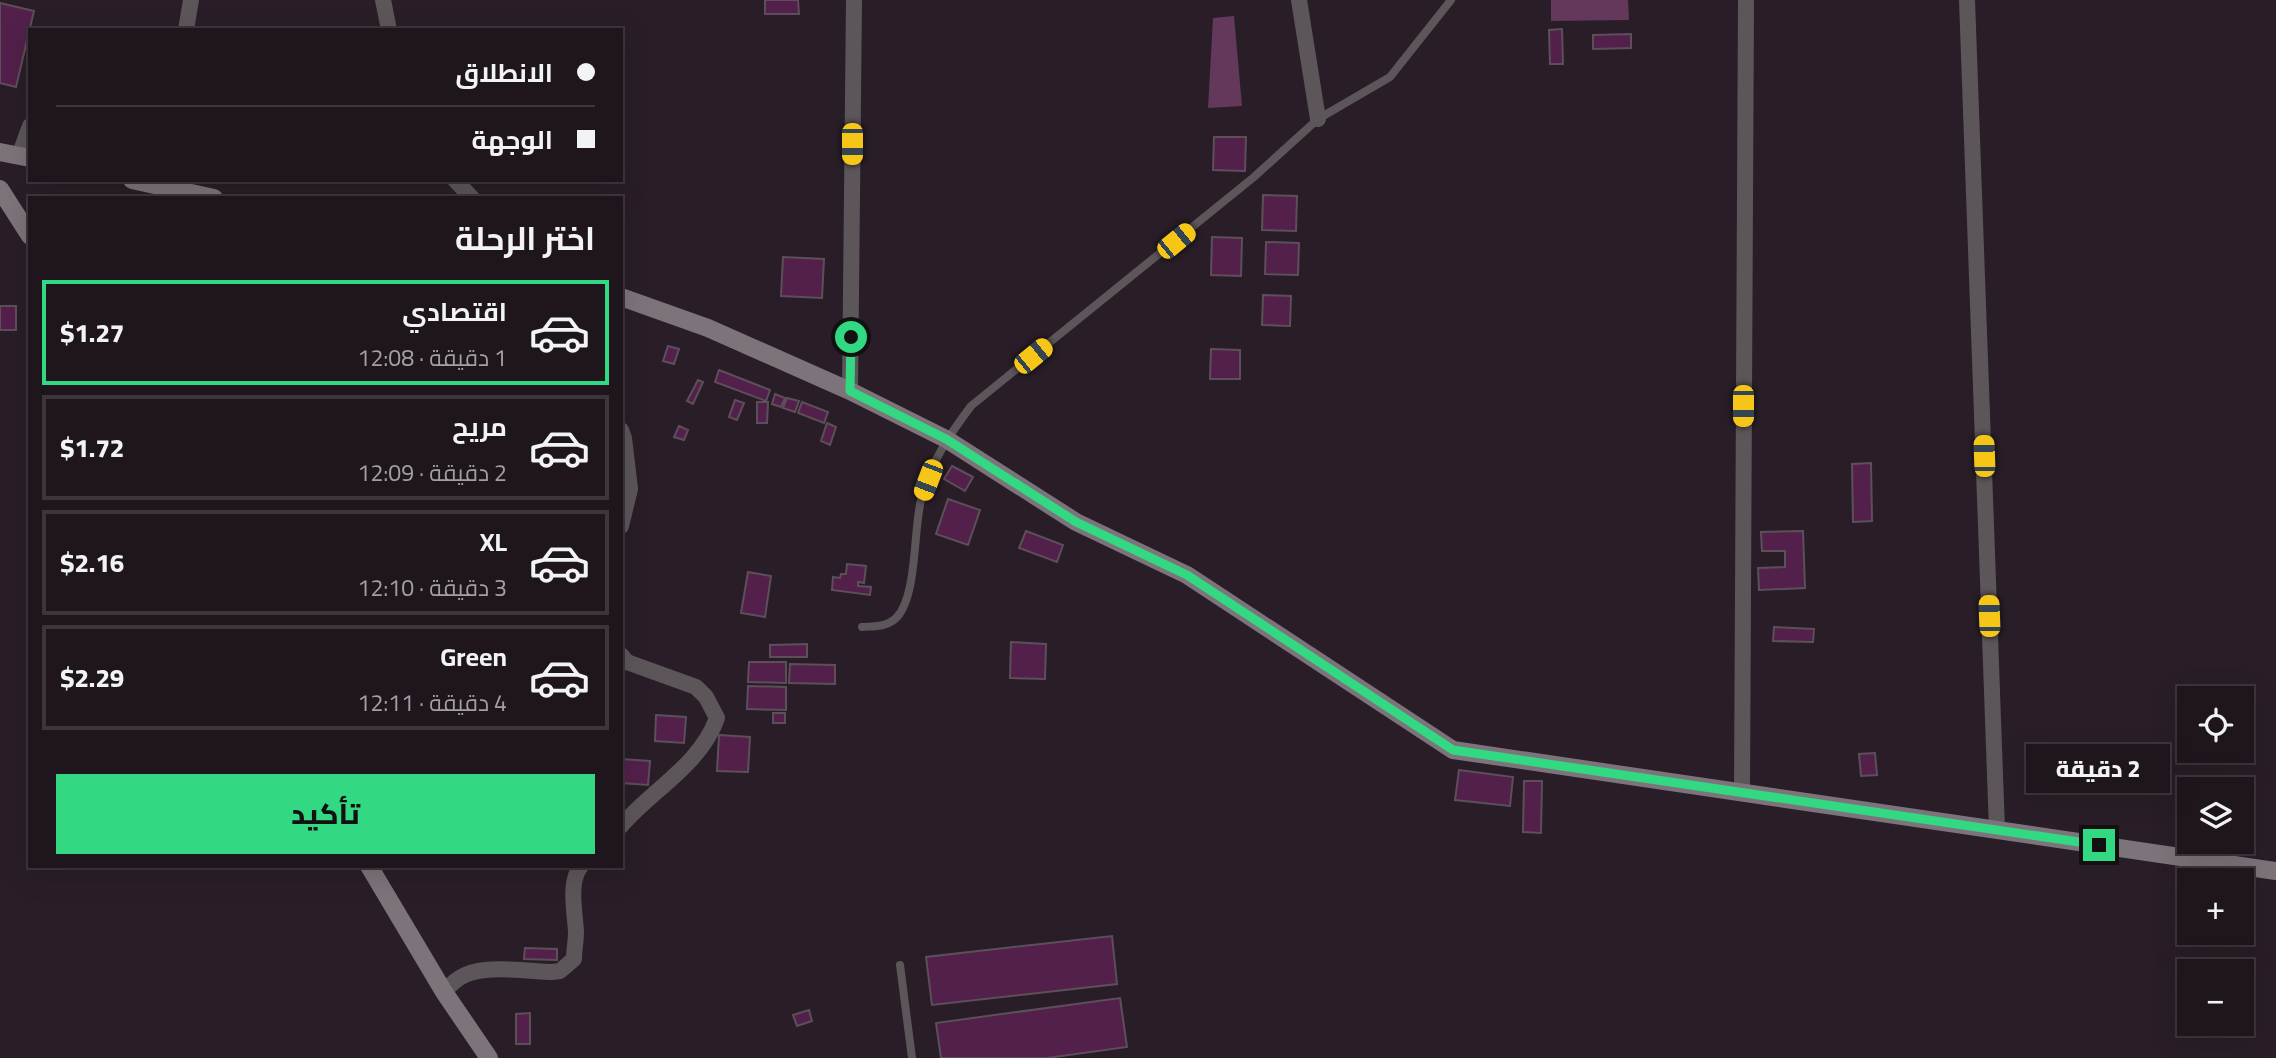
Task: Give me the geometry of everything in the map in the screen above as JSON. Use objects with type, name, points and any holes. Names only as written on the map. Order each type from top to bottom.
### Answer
[{"type":"street","points":[[186,28],[191,0]]},
{"type":"street","points":[[383,0],[389,28]]},
{"type":"street","points":[[850,391],[854,0]]},
{"type":"street","points":[[1299,0],[1318,119]]},
{"type":"street","points":[[1742,792],[1746,0]]},
{"type":"street","points":[[1967,0],[1997,830]]},
{"type":"street","points":[[0,152],[25,157],[28,139]]},
{"type":"street","points":[[141,182],[205,196]]},
{"type":"street","points":[[457,182],[470,196]]},
{"type":"street","points":[[0,189],[28,233]]},
{"type":"street","points":[[623,298],[708,328],[850,391],[946,439],[1076,522],[1187,575],[1453,750],[2276,871]]},
{"type":"street","points":[[623,435],[630,489],[623,518]]},
{"type":"street","points":[[623,657],[627,662],[696,687],[706,697],[717,718],[711,736],[623,824]]},
{"type":"street","points":[[370,868],[444,992],[489,1058]]},
{"type":"street","points":[[444,992],[457,979],[483,970],[552,972],[560,971],[574,960],[575,885],[580,868]]},
{"type":"lane","points":[[862,627],[884,625],[897,616],[906,598],[915,555],[921,497],[946,439],[971,406],[1254,177],[1318,119],[1390,77],[1451,0]]},
{"type":"lane","points":[[900,965],[912,1058]]},
{"type":"shaded area","points":[[1551,0],[1628,0],[1629,20],[1551,21]]},
{"type":"shaded area","points":[[1234,16],[1242,106],[1208,108],[1213,18]]},
{"type":"building","points":[[765,0],[798,0],[799,14],[765,14]]},
{"type":"building","points":[[0,3],[34,11],[16,87],[0,83]]},
{"type":"building","points":[[1562,29],[1563,64],[1550,64],[1549,30]]},
{"type":"building","points":[[1631,34],[1631,48],[1593,49],[1593,35]]},
{"type":"building","points":[[1214,137],[1246,137],[1245,171],[1213,170]]},
{"type":"building","points":[[1263,195],[1297,196],[1296,231],[1262,230]]},
{"type":"building","points":[[1212,237],[1242,238],[1241,276],[1211,275]]},
{"type":"building","points":[[1266,242],[1299,243],[1298,275],[1265,274]]},
{"type":"building","points":[[783,257],[824,259],[822,298],[781,296]]},
{"type":"building","points":[[1263,295],[1291,296],[1290,326],[1262,325]]},
{"type":"building","points":[[0,306],[16,306],[16,330],[0,330]]},
{"type":"building","points":[[668,346],[679,349],[674,364],[663,361]]},
{"type":"building","points":[[1211,349],[1240,350],[1240,379],[1210,379]]},
{"type":"building","points":[[719,370],[770,390],[766,401],[715,382]]},
{"type":"building","points":[[698,380],[703,382],[693,404],[687,401]]},
{"type":"building","points":[[775,394],[785,398],[781,407],[772,404]]},
{"type":"building","points":[[787,398],[799,401],[795,412],[783,408]]},
{"type":"building","points":[[735,400],[744,403],[737,420],[729,417]]},
{"type":"building","points":[[757,402],[768,402],[767,423],[757,423]]},
{"type":"building","points":[[802,402],[828,412],[824,423],[798,413]]},
{"type":"building","points":[[827,423],[836,427],[830,445],[821,441]]},
{"type":"building","points":[[679,426],[688,430],[684,440],[674,437]]},
{"type":"building","points":[[1871,463],[1872,521],[1853,522],[1852,464]]},
{"type":"building","points":[[952,466],[973,477],[965,491],[944,479]]},
{"type":"building","points":[[948,499],[980,510],[968,545],[936,534]]},
{"type":"building","points":[[1026,531],[1063,545],[1057,562],[1019,548]]},
{"type":"building","points":[[1803,531],[1805,588],[1759,590],[1758,568],[1785,567],[1785,551],[1762,551],[1761,532]]},
{"type":"building","points":[[847,564],[866,566],[864,583],[858,582],[858,586],[871,587],[870,595],[832,590],[833,577],[840,578],[841,574],[846,574]]},
{"type":"building","points":[[748,572],[771,576],[765,617],[741,613]]},
{"type":"building","points":[[1774,627],[1814,629],[1813,642],[1773,641]]},
{"type":"building","points":[[1011,642],[1046,644],[1045,679],[1010,678]]},
{"type":"building","points":[[807,644],[807,657],[770,657],[770,645]]},
{"type":"building","points":[[749,662],[786,662],[786,683],[748,682]]},
{"type":"building","points":[[790,664],[835,665],[835,684],[789,683]]},
{"type":"building","points":[[748,686],[786,687],[786,710],[747,709]]},
{"type":"building","points":[[773,713],[785,713],[785,723],[773,723]]},
{"type":"building","points":[[656,715],[686,717],[684,743],[655,741]]},
{"type":"building","points":[[719,735],[750,737],[748,772],[717,771]]},
{"type":"building","points":[[1875,753],[1877,775],[1861,776],[1859,754]]},
{"type":"building","points":[[623,759],[650,761],[648,785],[623,783]]},
{"type":"building","points":[[1459,770],[1513,777],[1510,806],[1455,800]]},
{"type":"building","points":[[1524,781],[1542,781],[1541,833],[1523,832]]},
{"type":"building","points":[[1112,936],[1117,984],[932,1005],[926,957]]},
{"type":"building","points":[[525,948],[557,949],[557,960],[524,959]]},
{"type":"building","points":[[1120,998],[1127,1047],[1047,1058],[941,1058],[936,1023]]},
{"type":"building","points":[[809,1010],[812,1021],[797,1026],[793,1015]]},
{"type":"building","points":[[530,1013],[530,1044],[516,1044],[516,1014]]},
{"type":"route","points":[[851,337],[850,391],[946,439],[1076,522],[1187,575],[1453,750],[2099,845]]}]
